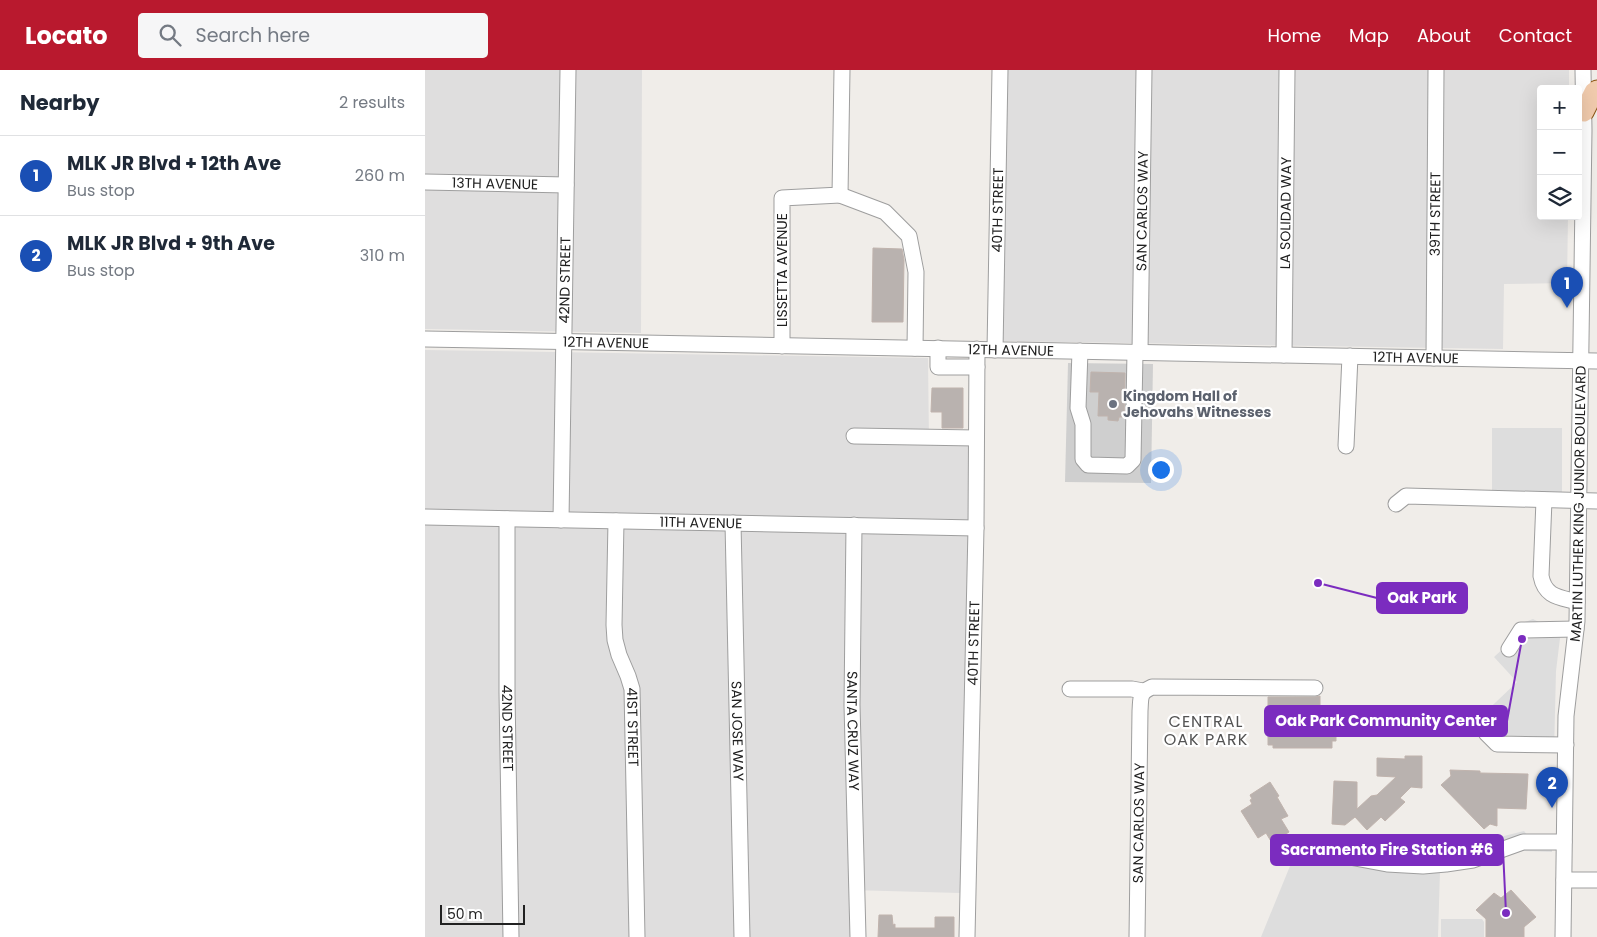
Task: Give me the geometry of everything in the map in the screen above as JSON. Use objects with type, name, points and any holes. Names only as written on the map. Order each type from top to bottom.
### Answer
[{"type":"main road","points":[[1584,112],[1594,92],[1597,90]]},
{"type":"street","name":"42ND STREET","points":[[561,520],[567,70]]},
{"type":"street","points":[[842,70],[840,195],[885,212],[909,236],[915,272],[915,348]]},
{"type":"street","name":"40TH STREET","points":[[995,350],[1000,70]]},
{"type":"street","name":"SAN CARLOS WAY","points":[[1080,351],[1078,408],[1083,424],[1083,459],[1088,465],[1127,466],[1133,460],[1138,352],[1144,70]]},
{"type":"street","name":"LA SOLIDAD WAY","points":[[1284,355],[1287,70]]},
{"type":"street","name":"39TH STREET","points":[[1434,358],[1436,70]]},
{"type":"street","name":"MARTIN LUTHER KING JUNIOR BOULEVARD","points":[[1563,937],[1566,716],[1576,629],[1581,360],[1590,262],[1583,70]]},
{"type":"street","name":"13TH AVENUE","points":[[425,182],[566,185]]},
{"type":"street","name":"LISSETTA AVENUE","points":[[782,346],[782,198],[840,195]]},
{"type":"street","name":"12TH AVENUE","points":[[425,339],[1597,361]]},
{"type":"street","points":[[937,348],[938,367],[977,368]]},
{"type":"street","name":"40TH STREET","points":[[967,937],[976,528],[977,349]]},
{"type":"street","points":[[1346,446],[1350,356]]},
{"type":"street","points":[[854,436],[976,438]]},
{"type":"street","points":[[1395,504],[1406,496],[1597,500]]},
{"type":"street","points":[[1544,500],[1541,576],[1543,584],[1551,594],[1577,602]]},
{"type":"street","name":"11TH AVENUE","points":[[425,517],[976,528]]},
{"type":"street","name":"42ND STREET","points":[[507,519],[507,693],[511,937]]},
{"type":"street","name":"41ST STREET","points":[[616,521],[615,640],[632,689],[637,937]]},
{"type":"street","name":"SAN JOSE WAY","points":[[733,523],[742,937]]},
{"type":"street","name":"SANTA CRUZ WAY","points":[[853,525],[852,705],[858,937]]},
{"type":"street","points":[[1509,650],[1521,630],[1576,629]]},
{"type":"street","points":[[1070,689],[1132,689],[1143,691],[1152,687],[1315,688]]},
{"type":"street","name":"SAN CARLOS WAY","points":[[1137,937],[1140,711],[1143,691]]},
{"type":"street","points":[[1486,733],[1497,744],[1565,745]]},
{"type":"street","points":[[1312,850],[1387,864],[1423,866],[1473,860],[1523,842],[1564,842]]},
{"type":"street","points":[[1564,880],[1597,880]]},
{"type":"shaded area","points":[[425,70],[642,70],[641,333],[425,329]]},
{"type":"shaded area","points":[[1005,70],[1569,70],[1569,85],[1537,85],[1537,220],[1568,220],[1567,283],[1504,284],[1503,349],[1002,341]]},
{"type":"shaded area","points":[[425,350],[928,358],[929,442],[970,443],[960,893],[850,890],[850,937],[425,937]]},
{"type":"shaded area","points":[[1068,363],[1153,364],[1151,483],[1065,482]]},
{"type":"shaded area","points":[[1492,428],[1562,428],[1562,492],[1492,492]]},
{"type":"shaded area","points":[[1533,619],[1539,622],[1562,622],[1556,671],[1554,753],[1496,751],[1480,735],[1482,728],[1475,722],[1517,682],[1494,657],[1507,645],[1506,641],[1525,622]]},
{"type":"shaded area","points":[[1524,831],[1528,836],[1552,837],[1552,852],[1523,851],[1477,866],[1440,871],[1438,937],[1261,937],[1299,844],[1311,844],[1386,856],[1429,858],[1464,853],[1496,843],[1500,837]]},
{"type":"shaded area","points":[[1441,919],[1482,919],[1484,922],[1484,937],[1441,937]]},
{"type":"building","points":[[873,248],[902,249],[904,260],[903,322],[872,322]]},
{"type":"building","name":"Kingdom Hall of Jehovahs Witnesses","points":[[1091,372],[1125,373],[1124,417],[1119,417],[1118,421],[1108,420],[1108,416],[1098,416],[1099,392],[1090,392]]},
{"type":"building","points":[[932,388],[963,388],[963,428],[942,428],[942,412],[931,412]]},
{"type":"building","points":[[1320,696],[1320,723],[1336,723],[1336,741],[1332,741],[1332,748],[1273,748],[1273,745],[1268,745],[1268,697]]},
{"type":"building","points":[[1405,756],[1422,756],[1422,788],[1411,787],[1400,798],[1405,802],[1385,821],[1381,817],[1367,830],[1355,817],[1345,825],[1332,824],[1334,781],[1357,782],[1357,809],[1371,796],[1377,795],[1396,777],[1377,776],[1377,758],[1405,759]]},
{"type":"building","points":[[1450,770],[1528,774],[1526,809],[1497,808],[1497,826],[1490,824],[1484,829],[1441,785],[1451,776]]},
{"type":"building","points":[[1270,782],[1288,816],[1281,819],[1289,832],[1272,843],[1266,833],[1258,838],[1241,811],[1252,804],[1250,795]]},
{"type":"building","points":[[1511,890],[1536,917],[1524,927],[1524,937],[1486,937],[1486,919],[1476,910],[1494,893],[1501,898]]},
{"type":"building","points":[[879,915],[892,915],[895,928],[935,928],[935,917],[954,917],[954,937],[878,937]]},
{"type":"place","name":"MLK JR Blvd + 12th Ave","points":[[1567,308]]},
{"type":"place","name":"Kingdom Hall of Jehovahs Witnesses","points":[[1113,404]]},
{"type":"place","name":"Oak Park","points":[[1318,583]]},
{"type":"place","name":"Oak Park Community Center","points":[[1522,639]]},
{"type":"place","name":"MLK JR Blvd + 9th Ave","points":[[1552,808]]},
{"type":"place","name":"Sacramento Fire Station #6","points":[[1506,913]]},
{"type":"district","name":"CENTRAL OAK PARK","points":[[1206,730]]}]
